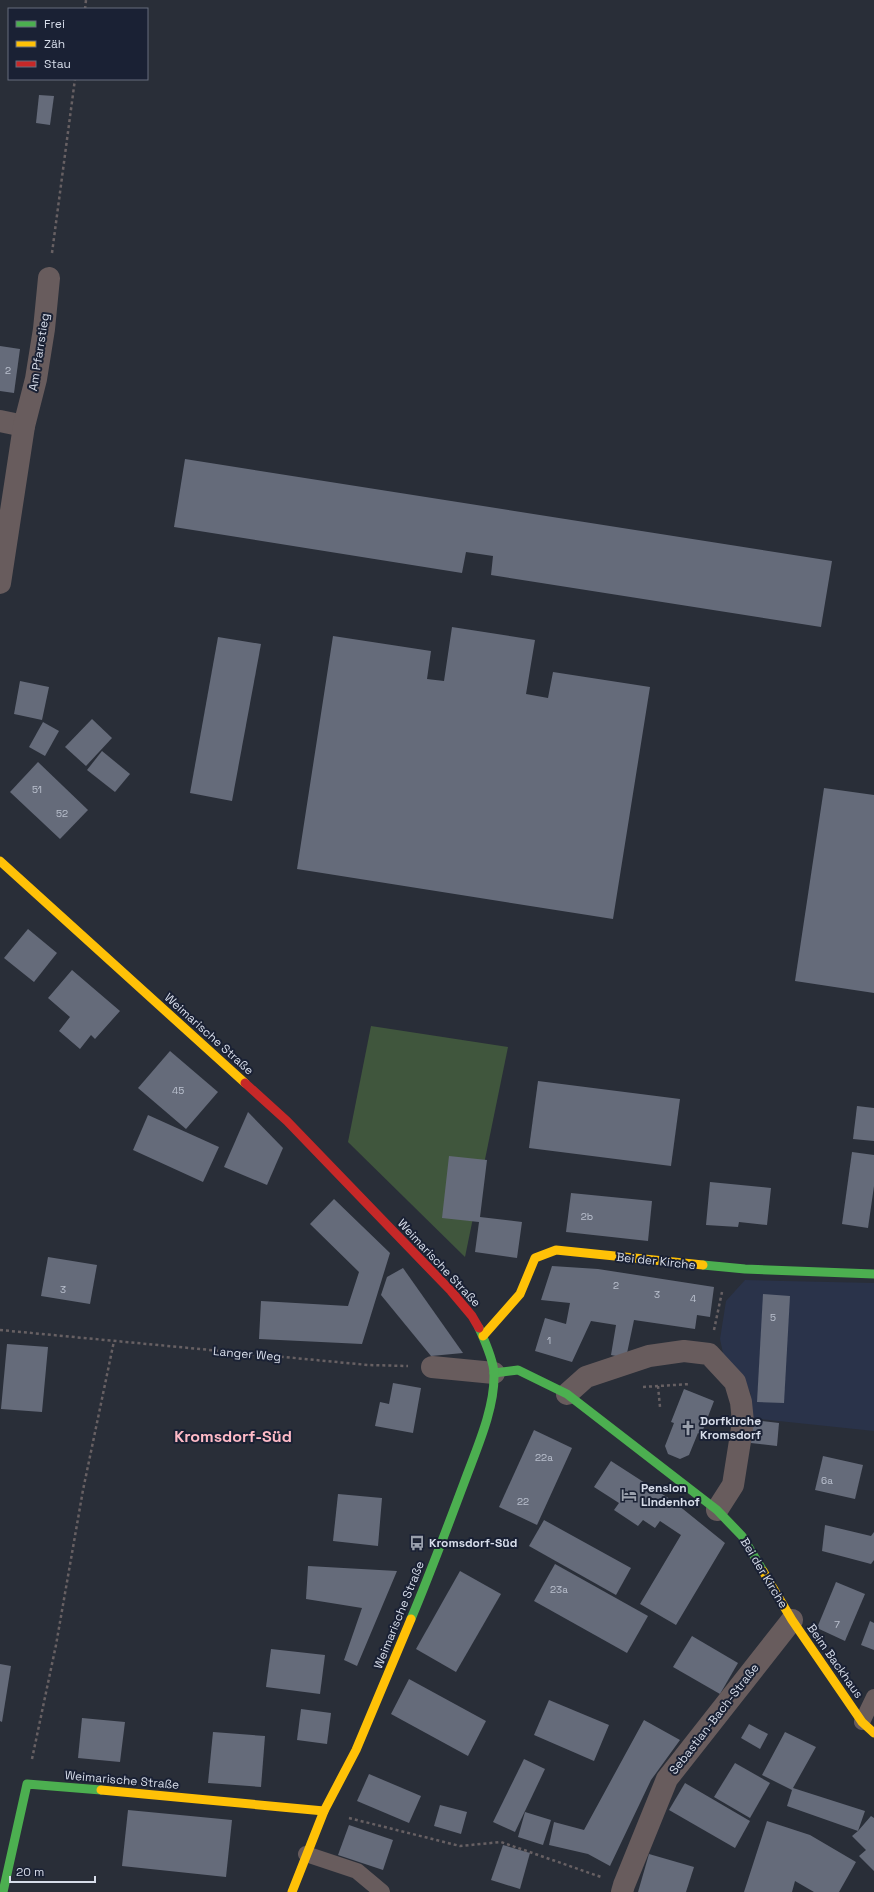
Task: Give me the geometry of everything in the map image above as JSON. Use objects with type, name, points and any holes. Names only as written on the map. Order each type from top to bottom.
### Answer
[{"type":"street","name":"Am Pfarrstieg","points":[[0,583],[24,426],[36,379],[44,329],[49,278]]},
{"type":"street","points":[[0,421],[24,426]]},
{"type":"street","name":"Weimarische Straße","points":[[0,861],[287,1121],[451,1291],[472,1316],[483,1336],[494,1373],[491,1402],[478,1446],[431,1571],[356,1750],[324,1812],[292,1892]]},
{"type":"street","name":"Bei der Kirche","points":[[483,1336],[520,1294],[535,1258],[556,1250],[745,1269],[874,1274]]},
{"type":"street","points":[[567,1394],[586,1377],[649,1356],[684,1351],[709,1354],[735,1382],[741,1402],[743,1422],[733,1485],[716,1510]]},
{"type":"street","points":[[432,1367],[494,1373]]},
{"type":"street","name":"Bei der Kirche","points":[[494,1373],[518,1370],[567,1394],[716,1510],[742,1536],[792,1620]]},
{"type":"street","name":"Beim Backhaus","points":[[792,1620],[870,1725]]},
{"type":"street","name":"Sebastian-Bach-Straße","points":[[623,1888],[667,1779],[792,1620]]},
{"type":"street","points":[[3,1892],[27,1784]]},
{"type":"street","name":"Weimarische Straße","points":[[27,1784],[120,1791],[324,1812]]},
{"type":"lane","points":[[870,1725],[874,1696]]},
{"type":"lane","points":[[306,1854],[357,1871],[382,1892]]},
{"type":"path","points":[[49,278],[75,80]]},
{"type":"path","points":[[709,1354],[721,1292],[745,1269]]},
{"type":"path","name":"Langer Weg","points":[[0,1330],[368,1366],[432,1367]]},
{"type":"path","points":[[27,1784],[56,1645],[83,1490],[114,1341]]},
{"type":"path","points":[[658,1386],[660,1407]]},
{"type":"path","points":[[324,1812],[460,1846],[501,1842],[623,1888]]},
{"type":"shaded area","points":[[745,1280],[874,1283],[874,1431],[751,1418],[751,1395],[744,1377],[724,1358],[720,1339],[726,1301]]},
{"type":"green space","points":[[371,1026],[508,1047],[465,1257],[348,1142]]},
{"type":"building","points":[[39,95],[54,96],[50,125],[36,123]]},
{"type":"building","points":[[0,346],[20,349],[14,393],[0,391]]},
{"type":"building","points":[[185,459],[832,561],[821,627],[491,575],[493,556],[466,552],[462,573],[174,527]]},
{"type":"building","points":[[452,627],[535,640],[526,694],[548,698],[553,672],[650,687],[613,919],[297,869],[333,636],[431,651],[427,679],[444,681]]},
{"type":"building","points":[[218,637],[261,644],[232,801],[190,793]]},
{"type":"building","points":[[20,681],[49,687],[42,720],[14,714]]},
{"type":"building","points":[[92,719],[112,738],[86,766],[65,747]]},
{"type":"building","points":[[43,722],[59,731],[45,756],[29,747]]},
{"type":"building","points":[[102,751],[130,774],[115,792],[87,770]]},
{"type":"building","points":[[38,762],[88,810],[60,839],[10,792]]},
{"type":"building","points":[[824,788],[874,795],[874,993],[795,981]]},
{"type":"building","points":[[28,929],[57,953],[34,982],[4,958]]},
{"type":"building","points":[[72,970],[120,1011],[95,1039],[91,1035],[80,1049],[59,1031],[70,1017],[48,998]]},
{"type":"building","points":[[170,1051],[218,1092],[186,1129],[138,1088]]},
{"type":"building","points":[[538,1081],[680,1099],[671,1166],[529,1148]]},
{"type":"building","points":[[857,1106],[874,1108],[874,1141],[853,1139]]},
{"type":"building","points":[[248,1112],[283,1148],[267,1185],[224,1167]]},
{"type":"building","points":[[148,1115],[219,1147],[203,1182],[133,1150]]},
{"type":"building","points":[[852,1152],[874,1155],[874,1186],[868,1228],[842,1224]]},
{"type":"building","points":[[449,1156],[487,1160],[480,1217],[522,1222],[517,1258],[475,1252],[479,1222],[442,1218]]},
{"type":"building","points":[[710,1182],[771,1188],[767,1225],[739,1222],[738,1227],[706,1225]]},
{"type":"building","points":[[571,1193],[652,1201],[648,1241],[566,1232]]},
{"type":"building","points":[[334,1199],[390,1253],[362,1344],[259,1339],[261,1301],[348,1306],[359,1272],[310,1224]]},
{"type":"building","points":[[48,1257],[97,1265],[90,1304],[41,1296]]},
{"type":"building","points":[[552,1266],[598,1269],[714,1287],[710,1317],[697,1315],[695,1329],[634,1320],[626,1358],[611,1355],[616,1325],[591,1321],[572,1362],[535,1351],[545,1318],[566,1324],[570,1303],[541,1300]]},
{"type":"building","points":[[403,1268],[463,1353],[431,1356],[381,1295],[387,1277]]},
{"type":"building","points":[[763,1294],[790,1296],[784,1403],[757,1402]]},
{"type":"building","points":[[7,1344],[48,1347],[42,1412],[1,1409]]},
{"type":"building","points":[[393,1383],[421,1388],[413,1433],[375,1426],[380,1402],[389,1404]]},
{"type":"building","name":"Dorfkirche Kromsdorf","points":[[684,1389],[714,1401],[701,1435],[698,1433],[689,1455],[680,1459],[668,1454],[665,1446],[674,1423],[671,1422]]},
{"type":"building","points":[[753,1420],[779,1423],[777,1446],[751,1443]]},
{"type":"building","points":[[534,1430],[572,1448],[537,1525],[499,1507]]},
{"type":"building","points":[[823,1456],[863,1465],[855,1499],[815,1490]]},
{"type":"building","points":[[611,1461],[673,1501],[725,1543],[676,1625],[640,1604],[681,1535],[660,1521],[655,1528],[643,1520],[638,1526],[614,1510],[619,1503],[594,1487]]},
{"type":"building","points":[[338,1494],[382,1498],[378,1546],[333,1541]]},
{"type":"building","points":[[544,1520],[631,1568],[616,1595],[529,1546]]},
{"type":"building","points":[[825,1525],[871,1536],[874,1532],[874,1560],[871,1564],[822,1551]]},
{"type":"building","points":[[555,1564],[648,1616],[627,1653],[534,1601]]},
{"type":"building","points":[[308,1566],[397,1571],[357,1666],[344,1660],[362,1608],[306,1599]]},
{"type":"building","points":[[460,1571],[501,1594],[456,1672],[416,1649]]},
{"type":"building","points":[[836,1582],[865,1594],[845,1641],[817,1628]]},
{"type":"building","points":[[870,1621],[874,1623],[874,1650],[861,1645]]},
{"type":"building","points":[[692,1636],[738,1663],[720,1694],[673,1667]]},
{"type":"building","points":[[271,1649],[325,1655],[320,1694],[266,1687]]},
{"type":"building","points":[[0,1664],[11,1666],[2,1722],[0,1721]]},
{"type":"building","points":[[409,1679],[486,1721],[468,1756],[391,1714]]},
{"type":"building","points":[[549,1700],[609,1725],[594,1761],[534,1735]]},
{"type":"building","points":[[301,1709],[331,1713],[327,1744],[297,1740]]},
{"type":"building","points":[[82,1718],[125,1722],[120,1762],[78,1758]]},
{"type":"building","points":[[644,1720],[680,1740],[651,1780],[610,1866],[588,1854],[549,1845],[554,1822],[584,1830]]},
{"type":"building","points":[[749,1724],[768,1734],[760,1749],[741,1738]]},
{"type":"building","points":[[213,1732],[265,1736],[261,1787],[208,1783]]},
{"type":"building","points":[[785,1732],[816,1747],[793,1788],[865,1811],[858,1831],[787,1806],[792,1790],[762,1775]]},
{"type":"building","points":[[524,1759],[545,1769],[515,1832],[493,1822]]},
{"type":"building","points":[[735,1763],[770,1783],[750,1818],[714,1797]]},
{"type":"building","points":[[369,1774],[421,1796],[409,1823],[357,1801]]},
{"type":"building","points":[[685,1783],[750,1821],[735,1848],[669,1810]]},
{"type":"building","points":[[440,1805],[467,1812],[461,1834],[434,1826]]},
{"type":"building","points":[[128,1810],[232,1820],[226,1877],[122,1866]]},
{"type":"building","points":[[525,1812],[551,1820],[543,1845],[518,1837]]},
{"type":"building","points":[[871,1816],[874,1818],[874,1871],[859,1856],[866,1850],[852,1836]]},
{"type":"building","points":[[767,1821],[810,1835],[856,1862],[839,1892],[814,1892],[795,1881],[792,1892],[744,1892]]},
{"type":"building","points":[[349,1825],[393,1840],[383,1870],[338,1855]]},
{"type":"building","points":[[503,1845],[530,1853],[520,1889],[491,1880]]},
{"type":"building","points":[[649,1854],[694,1867],[686,1892],[638,1892]]},
{"type":"traffic: fast","points":[[703,1265],[745,1269],[874,1274]]},
{"type":"traffic: fast","points":[[411,1619],[479,1443],[488,1415],[493,1387],[494,1369],[479,1328]]},
{"type":"traffic: fast","points":[[494,1373],[518,1370],[567,1394],[717,1510],[742,1536],[763,1571]]},
{"type":"traffic: fast","points":[[3,1892],[27,1784],[101,1790]]},
{"type":"traffic: slow","points":[[0,861],[245,1083]]},
{"type":"traffic: slow","points":[[483,1336],[520,1294],[535,1258],[556,1250],[703,1265]]},
{"type":"traffic: slow","points":[[763,1571],[792,1620],[862,1722],[874,1733]]},
{"type":"traffic: slow","points":[[292,1892],[324,1811],[356,1750],[411,1619]]},
{"type":"traffic: slow","points":[[101,1790],[324,1811]]},
{"type":"traffic: jam","points":[[245,1083],[287,1121],[451,1291],[472,1316],[479,1328]]},
{"type":"place","name":"Dorfkirche Kromsdorf","points":[[688,1428]]},
{"type":"place","name":"Pension Lindenhof","points":[[629,1495]]},
{"type":"place","name":"Kromsdorf-Süd","points":[[417,1543]]},
{"type":"district","name":"Kromsdorf-Süd","points":[[233,1436]]}]
